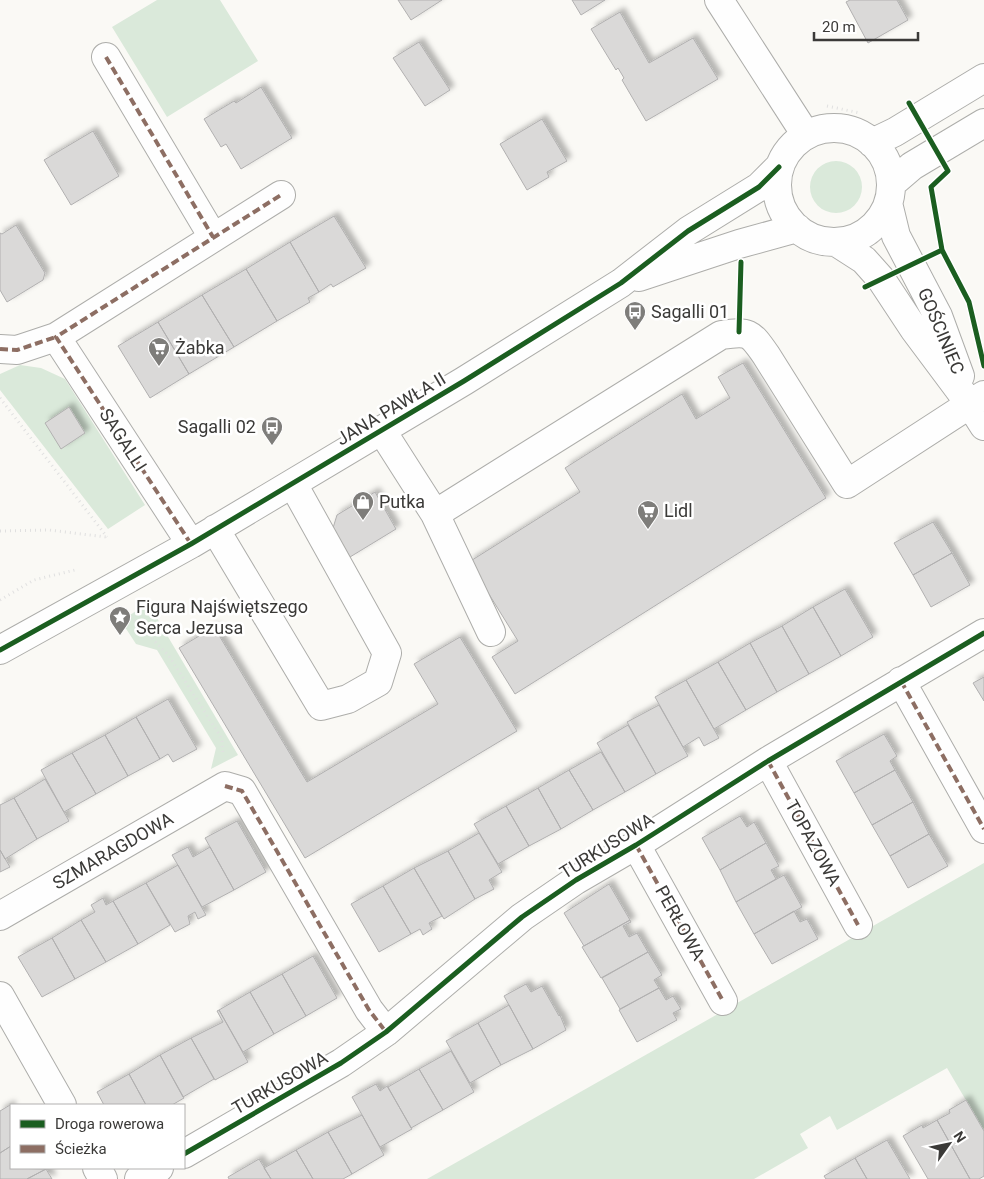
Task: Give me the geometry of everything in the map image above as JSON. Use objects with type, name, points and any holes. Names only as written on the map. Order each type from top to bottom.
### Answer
[{"type":"street","points":[[719,0],[806,135]]},
{"type":"street","points":[[106,57],[213,237]]},
{"type":"street","points":[[872,143],[895,132],[984,78]]},
{"type":"street","points":[[890,194],[888,168],[883,156],[872,143],[855,132],[844,129],[825,128],[806,135],[789,149],[780,167],[777,188],[783,210],[797,228],[814,238],[836,242],[855,238],[871,229],[883,213],[890,194],[912,166],[984,122]]},
{"type":"street","name":"JANA PAWŁA II","points":[[0,650],[191,544],[382,431],[621,283],[688,231],[759,187],[780,167]]},
{"type":"street","name":"GOŚCINIEC","points":[[890,194],[896,236],[938,316],[979,408]]},
{"type":"street","points":[[0,349],[17,350],[56,337],[281,195]]},
{"type":"street","name":"JANA PAWŁA II","points":[[621,283],[739,244],[797,228]]},
{"type":"street","name":"GOŚCINIEC","points":[[836,242],[864,260],[882,279],[914,329],[979,408]]},
{"type":"street","points":[[435,514],[721,335],[739,332],[754,337],[847,484],[979,408]]},
{"type":"street","name":"SAGALLI","points":[[56,337],[191,544]]},
{"type":"street","points":[[382,431],[435,514],[491,632]]},
{"type":"street","points":[[215,529],[321,706],[348,699],[363,691],[378,682],[387,653],[292,484]]},
{"type":"street","name":"TURKUSOWA","points":[[185,1153],[342,1063],[386,1032],[522,917],[576,880],[636,845],[768,761],[984,633]]},
{"type":"street","points":[[901,681],[984,829]]},
{"type":"street","name":"TOPAZOWA","points":[[768,761],[858,925]]},
{"type":"street","points":[[226,786],[242,791],[369,1010],[386,1032]]},
{"type":"street","name":"SZMARAGDOWA","points":[[0,916],[226,786]]},
{"type":"street","name":"PERŁOWA","points":[[636,845],[723,1000]]},
{"type":"street","points":[[0,996],[61,1104]]},
{"type":"street","points":[[139,1179],[157,1169]]},
{"type":"path","points":[[825,106],[862,113]]},
{"type":"path","points":[[0,398],[107,537],[49,530],[0,531]]},
{"type":"path","points":[[0,600],[34,580],[79,569]]},
{"type":"path","points":[[122,612],[133,620],[169,656],[222,739],[226,786]]},
{"type":"green space","points":[[157,0],[220,0],[258,61],[167,117],[112,27]]},
{"type":"green space","points":[[836,161],[850,165],[858,173],[862,187],[858,201],[850,209],[836,213],[822,209],[814,201],[810,187],[814,173],[822,165]]},
{"type":"green space","points":[[20,365],[41,368],[65,379],[145,505],[108,529],[0,390],[0,374]]},
{"type":"green space","points":[[148,603],[238,755],[211,769],[216,748],[157,650],[136,644],[121,621]]},
{"type":"green space","points":[[984,863],[984,1131],[947,1068],[837,1130],[830,1116],[800,1134],[808,1148],[754,1179],[427,1179]]},
{"type":"building","points":[[398,0],[442,0],[411,20]]},
{"type":"building","points":[[572,0],[605,0],[581,15]]},
{"type":"building","points":[[850,0],[897,0],[908,20],[868,43],[846,2]]},
{"type":"building","points":[[620,12],[649,63],[693,38],[718,79],[646,121],[622,80],[624,78],[618,68],[616,70],[591,29]]},
{"type":"building","points":[[419,42],[450,90],[425,106],[393,58]]},
{"type":"building","points":[[261,87],[292,138],[241,169],[226,144],[221,147],[204,119],[234,101],[236,103]]},
{"type":"building","points":[[542,119],[567,161],[547,172],[549,177],[527,190],[500,144]]},
{"type":"building","points":[[93,131],[119,176],[71,205],[44,160]]},
{"type":"building","points":[[334,216],[366,268],[333,287],[331,284],[319,292],[290,242]]},
{"type":"building","points":[[16,225],[45,273],[43,280],[7,302],[0,290],[0,233],[2,234]]},
{"type":"building","points":[[290,242],[319,292],[308,298],[310,302],[277,321],[246,269]]},
{"type":"building","points":[[246,269],[277,321],[234,347],[202,295]]},
{"type":"building","points":[[202,295],[234,347],[189,374],[158,322]]},
{"type":"building","points":[[158,322],[189,374],[150,398],[118,346]]},
{"type":"building","name":"Lidl","points":[[743,363],[826,498],[515,694],[492,657],[518,641],[469,562],[580,492],[565,468],[682,394],[696,419],[730,398],[718,377]]},
{"type":"building","points":[[69,407],[85,433],[61,449],[45,423]]},
{"type":"building","name":"Putka","points":[[375,492],[396,529],[350,557],[333,528],[337,515]]},
{"type":"building","points":[[933,522],[952,553],[913,575],[894,543]]},
{"type":"building","points":[[952,553],[970,585],[931,607],[913,575]]},
{"type":"building","points":[[845,589],[873,637],[841,656],[813,607]]},
{"type":"building","points":[[813,607],[841,656],[809,674],[782,626]]},
{"type":"building","points":[[782,626],[809,674],[777,692],[750,643]]},
{"type":"building","points":[[214,627],[307,782],[438,704],[414,664],[460,637],[517,731],[305,858],[179,648]]},
{"type":"building","points":[[750,643],[777,692],[746,710],[718,662]]},
{"type":"building","points":[[718,662],[746,710],[714,729],[686,680]]},
{"type":"building","points":[[984,677],[984,701],[973,683]]},
{"type":"building","points":[[686,680],[719,738],[704,746],[699,737],[683,747],[655,697]]},
{"type":"building","points":[[168,699],[197,749],[173,762],[168,754],[160,759],[136,717]]},
{"type":"building","points":[[659,705],[688,756],[656,774],[627,722]]},
{"type":"building","points":[[136,717],[160,759],[128,776],[105,735]]},
{"type":"building","points":[[628,725],[656,774],[625,792],[597,743]]},
{"type":"building","points":[[884,734],[897,756],[890,761],[895,770],[854,793],[836,761]]},
{"type":"building","points":[[105,735],[128,776],[96,794],[72,753]]},
{"type":"building","points":[[601,752],[625,792],[593,810],[569,770]]},
{"type":"building","points":[[72,753],[96,794],[64,812],[41,770]]},
{"type":"building","points":[[569,770],[593,810],[561,829],[538,788]]},
{"type":"building","points":[[895,770],[913,802],[872,825],[854,793]]},
{"type":"building","points":[[45,779],[69,821],[37,839],[14,798]]},
{"type":"building","points":[[538,788],[561,829],[529,846],[506,806]]},
{"type":"building","points":[[14,798],[37,839],[5,859],[0,850],[0,805]]},
{"type":"building","points":[[913,802],[929,834],[890,856],[872,825]]},
{"type":"building","points":[[506,806],[529,846],[498,864],[474,824]]},
{"type":"building","points":[[740,816],[747,827],[754,822],[766,843],[720,870],[702,838]]},
{"type":"building","points":[[237,821],[266,872],[234,890],[205,838]]},
{"type":"building","points":[[479,833],[502,872],[489,880],[494,889],[475,899],[448,851]]},
{"type":"building","points":[[929,834],[948,866],[908,888],[890,856]]},
{"type":"building","points":[[766,843],[779,866],[771,870],[776,879],[736,902],[720,870]]},
{"type":"building","points":[[188,847],[193,857],[210,847],[234,890],[202,907],[172,855]]},
{"type":"building","points":[[0,850],[10,867],[0,872]]},
{"type":"building","points":[[448,851],[475,899],[444,919],[414,868]]},
{"type":"building","points":[[178,865],[206,915],[198,919],[195,912],[188,916],[190,924],[175,932],[146,883]]},
{"type":"building","points":[[414,868],[442,916],[429,923],[432,929],[423,935],[420,929],[411,934],[383,886]]},
{"type":"building","points":[[784,875],[802,907],[754,934],[736,902]]},
{"type":"building","points":[[146,883],[170,925],[138,944],[113,901]]},
{"type":"building","points":[[609,884],[630,920],[584,946],[564,913]]},
{"type":"building","points":[[383,886],[411,934],[379,952],[351,904]]},
{"type":"building","points":[[103,898],[106,905],[113,901],[138,944],[106,962],[81,920],[95,912],[91,905]]},
{"type":"building","points":[[794,911],[800,922],[807,919],[818,939],[772,964],[754,934]]},
{"type":"building","points":[[81,920],[106,962],[75,979],[52,938]]},
{"type":"building","points":[[630,920],[631,922],[623,926],[629,937],[637,933],[648,952],[601,978],[582,947]]},
{"type":"building","points":[[52,938],[75,979],[42,997],[18,957]]},
{"type":"building","points":[[648,952],[662,975],[654,980],[659,988],[620,1009],[602,978]]},
{"type":"building","points":[[313,956],[337,998],[306,1016],[282,974]]},
{"type":"building","points":[[282,974],[306,1016],[274,1034],[250,992]]},
{"type":"building","points":[[526,984],[531,992],[542,986],[560,1015],[566,1030],[533,1049],[504,996]]},
{"type":"building","points":[[659,988],[666,1000],[673,996],[681,1009],[673,1013],[677,1020],[637,1042],[619,1010]]},
{"type":"building","points":[[250,992],[274,1034],[243,1052],[219,1010]]},
{"type":"building","points":[[509,1005],[533,1049],[501,1065],[478,1023]]},
{"type":"building","points":[[219,1010],[248,1062],[215,1080],[191,1038],[223,1022],[217,1011]]},
{"type":"building","points":[[478,1023],[501,1065],[470,1083],[446,1041]]},
{"type":"building","points":[[191,1038],[214,1079],[183,1097],[160,1055]]},
{"type":"building","points":[[451,1051],[474,1092],[443,1110],[419,1069]]},
{"type":"building","points":[[160,1055],[184,1098],[174,1104],[145,1104],[129,1074]]},
{"type":"building","points":[[419,1069],[443,1110],[411,1128],[388,1087]]},
{"type":"building","points":[[129,1074],[145,1104],[103,1104],[97,1092]]},
{"type":"building","points":[[376,1084],[380,1091],[387,1086],[412,1129],[380,1147],[352,1097]]},
{"type":"building","points":[[966,1100],[984,1131],[984,1176],[979,1179],[970,1179],[937,1120],[950,1113],[949,1110]]},
{"type":"building","points":[[10,1105],[10,1147],[0,1153],[0,1111]]},
{"type":"building","points":[[362,1115],[384,1155],[352,1174],[328,1132]]},
{"type":"building","points":[[937,1120],[970,1179],[928,1179],[903,1136],[922,1125],[923,1128]]},
{"type":"building","points":[[328,1132],[352,1174],[343,1179],[313,1179],[296,1150]]},
{"type":"building","points":[[887,1140],[910,1179],[867,1179],[855,1158]]},
{"type":"building","points":[[10,1147],[10,1169],[46,1169],[27,1179],[0,1179],[0,1153]]},
{"type":"building","points":[[296,1150],[313,1179],[271,1179],[264,1168]]},
{"type":"building","points":[[855,1158],[867,1179],[826,1179],[824,1176]]},
{"type":"building","points":[[259,1159],[271,1179],[229,1179],[228,1177]]},
{"type":"building","points":[[46,1169],[52,1179],[27,1179]]},
{"type":"marked path","points":[[106,57],[213,237]]},
{"type":"marked path","points":[[191,544],[56,337],[281,195]]},
{"type":"marked path","points":[[0,349],[17,350],[56,337]]},
{"type":"marked path","points":[[901,681],[984,829]]},
{"type":"marked path","points":[[768,761],[858,925]]},
{"type":"marked path","points":[[225,786],[242,791],[369,1010],[386,1032]]},
{"type":"marked path","points":[[636,845],[723,1001]]},
{"type":"cycle path","points":[[909,103],[948,171],[931,187],[942,250],[969,302],[984,366]]},
{"type":"cycle path","points":[[0,650],[191,544],[464,381],[621,283],[688,231],[759,187],[779,167]]},
{"type":"cycle path","points":[[865,287],[942,250]]},
{"type":"cycle path","points":[[739,332],[741,262]]},
{"type":"cycle path","points":[[185,1153],[341,1063],[386,1032],[522,917],[576,880],[636,845],[768,761],[984,633]]},
{"type":"place","name":"Sagalli 01","points":[[635,331]]},
{"type":"place","name":"Żabka","points":[[159,367]]},
{"type":"place","name":"Sagalli 02","points":[[272,446]]},
{"type":"place","name":"Putka","points":[[363,521]]},
{"type":"place","name":"Lidl","points":[[648,530]]},
{"type":"place","name":"Figura Najświętszego Serca Jezusa","points":[[120,636]]}]
